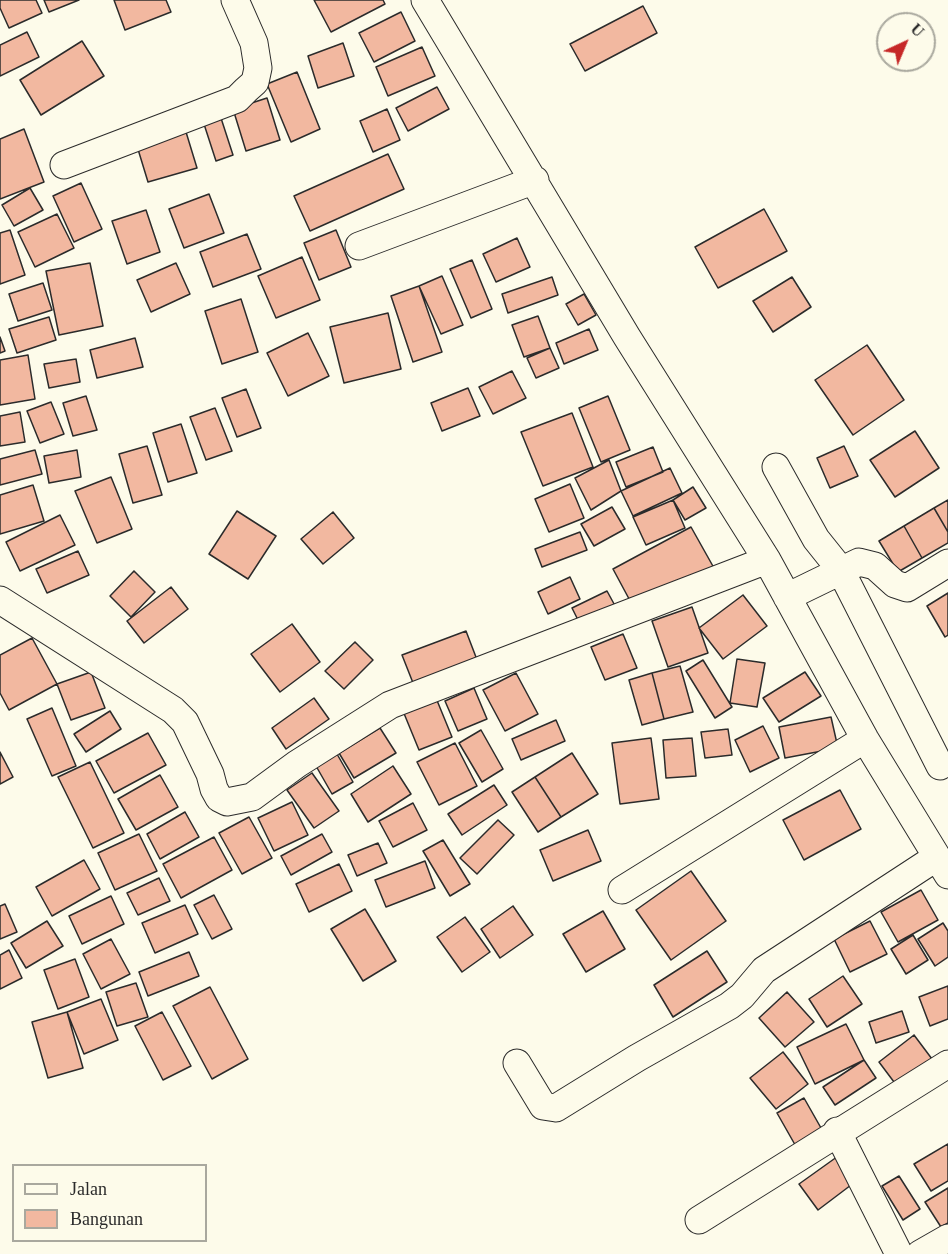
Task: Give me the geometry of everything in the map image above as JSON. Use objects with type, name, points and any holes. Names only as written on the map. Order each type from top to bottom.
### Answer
[{"type":"street","points":[[64,165],[237,99],[255,82],[258,68],[254,43],[235,0]]},
{"type":"street","points":[[425,0],[535,180],[627,337],[767,561],[865,739],[942,866],[764,970],[742,996],[729,1006],[637,1058],[556,1108],[543,1106],[517,1063]]},
{"type":"street","points":[[359,246],[535,180]]},
{"type":"street","points":[[776,467],[816,539],[826,576],[940,766]]},
{"type":"street","points":[[0,600],[173,710],[185,722],[219,798],[227,802],[252,797],[297,764],[390,705],[767,561]]},
{"type":"street","points":[[788,597],[826,576],[859,562],[867,563],[896,585],[907,588],[948,563]]},
{"type":"street","points":[[622,890],[865,739]]},
{"type":"street","points":[[699,1220],[837,1131],[948,1064]]},
{"type":"street","points":[[837,1131],[899,1254]]},
{"type":"street","points":[[920,1254],[948,1238]]},
{"type":"building","points":[[0,0],[36,0],[42,13],[9,28],[0,8]]},
{"type":"building","points":[[44,0],[79,0],[49,12]]},
{"type":"building","points":[[114,0],[166,0],[171,12],[125,30]]},
{"type":"building","points":[[314,0],[383,0],[385,4],[331,32]]},
{"type":"building","points":[[643,6],[657,33],[585,71],[570,44]]},
{"type":"building","points":[[401,12],[415,41],[374,62],[359,33]]},
{"type":"building","points":[[27,32],[39,57],[0,76],[0,45]]},
{"type":"building","points":[[82,41],[104,76],[41,115],[20,80]]},
{"type":"building","points":[[343,43],[354,76],[318,88],[308,56]]},
{"type":"building","points":[[422,47],[435,76],[388,96],[376,67]]},
{"type":"building","points":[[297,72],[320,129],[291,142],[267,84]]},
{"type":"building","points":[[437,87],[449,109],[408,131],[396,108]]},
{"type":"building","points":[[267,98],[280,140],[246,151],[233,109]]},
{"type":"building","points":[[387,109],[400,140],[373,152],[360,121]]},
{"type":"building","points":[[220,115],[233,155],[216,161],[203,121]]},
{"type":"building","points":[[24,129],[44,182],[0,199],[0,139]]},
{"type":"building","points":[[186,132],[197,168],[148,182],[137,146]]},
{"type":"building","points":[[388,154],[404,189],[310,231],[294,196]]},
{"type":"building","points":[[81,183],[102,229],[74,242],[53,196]]},
{"type":"building","points":[[30,188],[43,210],[14,226],[2,205]]},
{"type":"building","points":[[209,194],[224,233],[184,248],[169,209]]},
{"type":"building","points":[[764,209],[787,251],[718,288],[695,247]]},
{"type":"building","points":[[146,210],[160,252],[127,264],[112,221]]},
{"type":"building","points":[[57,214],[74,248],[35,267],[18,232]]},
{"type":"building","points":[[10,230],[25,275],[0,284],[0,233]]},
{"type":"building","points":[[336,230],[351,267],[319,280],[304,243]]},
{"type":"building","points":[[247,234],[261,269],[213,287],[200,252]]},
{"type":"building","points":[[517,238],[530,267],[496,282],[483,254]]},
{"type":"building","points":[[302,257],[320,300],[276,318],[258,276]]},
{"type":"building","points":[[472,260],[492,309],[471,318],[450,269]]},
{"type":"building","points":[[90,263],[103,326],[59,335],[46,271]]},
{"type":"building","points":[[176,263],[190,294],[151,312],[137,280]]},
{"type":"building","points":[[442,276],[463,325],[441,334],[419,286]]},
{"type":"building","points":[[552,277],[558,295],[508,313],[502,294]]},
{"type":"building","points":[[792,277],[811,307],[773,332],[753,301]]},
{"type":"building","points":[[43,283],[52,310],[18,321],[9,294]]},
{"type":"building","points":[[419,286],[442,352],[413,362],[391,296]]},
{"type":"building","points":[[584,294],[596,315],[578,325],[566,304]]},
{"type":"building","points":[[241,299],[258,352],[222,364],[205,311]]},
{"type":"building","points":[[388,313],[401,369],[344,383],[330,327]]},
{"type":"building","points":[[538,316],[550,348],[524,357],[512,325]]},
{"type":"building","points":[[49,317],[56,340],[17,353],[9,329]]},
{"type":"building","points":[[589,329],[598,350],[564,364],[556,343]]},
{"type":"building","points":[[308,333],[329,376],[288,396],[267,353]]},
{"type":"building","points":[[0,337],[5,351],[0,353]]},
{"type":"building","points":[[135,338],[143,367],[97,378],[90,350]]},
{"type":"building","points":[[867,345],[904,400],[853,435],[815,380]]},
{"type":"building","points":[[550,348],[559,368],[536,378],[527,358]]},
{"type":"building","points":[[28,355],[35,399],[0,405],[0,360]]},
{"type":"building","points":[[76,359],[80,382],[49,388],[44,364]]},
{"type":"building","points":[[512,371],[526,398],[493,414],[479,387]]},
{"type":"building","points":[[468,388],[480,416],[442,431],[431,403]]},
{"type":"building","points":[[246,389],[261,428],[237,437],[222,398]]},
{"type":"building","points":[[86,396],[97,430],[73,436],[63,403]]},
{"type":"building","points":[[608,396],[630,450],[601,462],[579,408]]},
{"type":"building","points":[[51,402],[64,434],[40,443],[27,411]]},
{"type":"building","points":[[215,408],[232,451],[206,460],[190,417]]},
{"type":"building","points":[[20,412],[25,442],[0,446],[0,416]]},
{"type":"building","points":[[572,413],[593,467],[543,486],[521,432]]},
{"type":"building","points":[[181,424],[197,473],[168,482],[153,433]]},
{"type":"building","points":[[915,431],[939,468],[895,497],[870,460]]},
{"type":"building","points":[[147,446],[162,495],[133,503],[119,454]]},
{"type":"building","points":[[844,446],[858,476],[830,488],[817,458]]},
{"type":"building","points":[[653,447],[663,472],[626,487],[616,462]]},
{"type":"building","points":[[35,450],[42,474],[0,485],[0,459]]},
{"type":"building","points":[[77,450],[81,477],[49,483],[44,456]]},
{"type":"building","points":[[609,460],[621,491],[591,510],[575,478]]},
{"type":"building","points":[[670,468],[682,493],[633,516],[621,491]]},
{"type":"building","points":[[111,477],[132,529],[97,543],[75,491]]},
{"type":"building","points":[[570,484],[584,518],[549,532],[535,499]]},
{"type":"building","points":[[33,485],[44,521],[0,534],[0,495]]},
{"type":"building","points":[[693,487],[706,508],[685,520],[673,500]]},
{"type":"building","points":[[673,500],[685,528],[646,545],[633,517]]},
{"type":"building","points":[[948,500],[948,532],[934,508]]},
{"type":"building","points":[[612,507],[625,529],[594,546],[581,524]]},
{"type":"building","points":[[934,508],[948,532],[948,543],[922,558],[904,526]]},
{"type":"building","points":[[237,511],[276,536],[248,579],[209,554]]},
{"type":"building","points":[[333,512],[354,538],[323,564],[301,539]]},
{"type":"building","points":[[60,515],[75,545],[20,571],[6,542]]},
{"type":"building","points":[[904,526],[922,558],[898,572],[879,541]]},
{"type":"building","points":[[691,527],[714,568],[635,610],[613,569]]},
{"type":"building","points":[[580,532],[587,550],[542,567],[535,549]]},
{"type":"building","points":[[78,551],[89,575],[47,593],[36,569]]},
{"type":"building","points":[[134,571],[155,592],[131,617],[110,596]]},
{"type":"building","points":[[570,577],[580,599],[548,614],[538,592]]},
{"type":"building","points":[[171,587],[188,609],[144,643],[127,621]]},
{"type":"building","points":[[607,591],[619,613],[583,630],[572,608]]},
{"type":"building","points":[[948,593],[948,635],[945,637],[927,606]]},
{"type":"building","points":[[743,595],[767,626],[723,659],[699,628]]},
{"type":"building","points":[[692,607],[708,653],[668,667],[652,621]]},
{"type":"building","points":[[292,624],[320,662],[280,692],[251,654]]},
{"type":"building","points":[[466,631],[479,665],[415,688],[402,655]]},
{"type":"building","points":[[623,634],[637,668],[605,680],[591,647]]},
{"type":"building","points":[[32,638],[57,684],[9,710],[0,693],[0,655]]},
{"type":"building","points":[[355,642],[373,660],[344,689],[325,671]]},
{"type":"building","points":[[737,659],[765,663],[757,707],[730,703]]},
{"type":"building","points":[[703,660],[732,707],[715,718],[686,671]]},
{"type":"building","points":[[680,666],[693,712],[664,719],[652,673]]},
{"type":"building","points":[[91,672],[105,708],[71,720],[57,684]]},
{"type":"building","points":[[805,672],[821,696],[779,722],[763,698]]},
{"type":"building","points":[[516,673],[538,714],[505,731],[483,690]]},
{"type":"building","points":[[652,673],[664,719],[642,725],[629,680]]},
{"type":"building","points":[[474,688],[487,719],[458,731],[445,701]]},
{"type":"building","points":[[314,698],[329,719],[286,749],[272,728]]},
{"type":"building","points":[[436,698],[452,737],[419,750],[403,711]]},
{"type":"building","points":[[52,708],[76,766],[52,776],[27,719]]},
{"type":"building","points":[[110,711],[121,729],[86,752],[74,734]]},
{"type":"building","points":[[831,717],[838,748],[785,758],[779,727]]},
{"type":"building","points":[[556,720],[565,741],[521,760],[512,739]]},
{"type":"building","points":[[763,726],[779,758],[750,772],[735,740]]},
{"type":"building","points":[[380,728],[396,753],[354,778],[339,753]]},
{"type":"building","points":[[728,729],[732,755],[705,758],[701,732]]},
{"type":"building","points":[[481,730],[503,769],[482,782],[459,743]]},
{"type":"building","points":[[148,733],[166,765],[114,793],[96,761]]},
{"type":"building","points":[[651,738],[659,799],[620,804],[612,743]]},
{"type":"building","points":[[692,738],[696,776],[666,778],[663,740]]},
{"type":"building","points":[[455,743],[477,786],[439,805],[417,762]]},
{"type":"building","points":[[0,752],[13,777],[0,784]]},
{"type":"building","points":[[572,753],[598,794],[561,817],[535,777]]},
{"type":"building","points":[[337,754],[353,782],[332,794],[316,766]]},
{"type":"building","points":[[90,762],[124,833],[93,848],[58,777]]},
{"type":"building","points":[[393,766],[411,794],[368,822],[351,794]]},
{"type":"building","points":[[312,773],[339,811],[314,828],[287,790]]},
{"type":"building","points":[[160,775],[178,807],[136,830],[118,799]]},
{"type":"building","points":[[535,777],[561,817],[538,832],[512,792]]},
{"type":"building","points":[[494,785],[507,805],[462,835],[448,814]]},
{"type":"building","points":[[840,790],[861,829],[804,860],[783,820]]},
{"type":"building","points":[[292,802],[308,835],[274,851],[258,818]]},
{"type":"building","points":[[413,803],[427,830],[393,847],[379,821]]},
{"type":"building","points":[[185,812],[199,837],[160,859],[147,834]]},
{"type":"building","points":[[249,817],[272,858],[242,874],[219,833]]},
{"type":"building","points":[[498,820],[514,835],[477,874],[460,858]]},
{"type":"building","points":[[588,830],[601,861],[553,881],[540,850]]},
{"type":"building","points":[[139,834],[157,871],[115,890],[98,853]]},
{"type":"building","points":[[322,834],[332,852],[291,875],[281,856]]},
{"type":"building","points":[[214,837],[232,870],[181,898],[163,864]]},
{"type":"building","points":[[443,840],[470,884],[450,896],[423,851]]},
{"type":"building","points":[[378,843],[387,863],[357,876],[348,855]]},
{"type":"building","points":[[84,860],[100,889],[52,916],[36,887]]},
{"type":"building","points":[[425,861],[435,888],[386,907],[375,880]]},
{"type":"building","points":[[339,864],[352,891],[309,912],[296,884]]},
{"type":"building","points":[[691,871],[726,921],[671,960],[636,910]]},
{"type":"building","points":[[159,878],[170,901],[138,915],[127,893]]},
{"type":"building","points":[[921,890],[938,920],[898,942],[881,912]]},
{"type":"building","points":[[214,895],[232,929],[212,939],[194,905]]},
{"type":"building","points":[[111,896],[124,924],[82,944],[69,916]]},
{"type":"building","points":[[5,904],[17,932],[0,939],[0,906]]},
{"type":"building","points":[[185,905],[198,934],[155,953],[142,923]]},
{"type":"building","points":[[513,906],[533,935],[500,958],[481,929]]},
{"type":"building","points":[[365,909],[396,961],[363,981],[331,929]]},
{"type":"building","points":[[603,911],[625,949],[586,972],[563,934]]},
{"type":"building","points":[[465,917],[490,952],[462,972],[437,937]]},
{"type":"building","points":[[47,921],[63,946],[26,968],[11,943]]},
{"type":"building","points":[[870,921],[887,954],[850,972],[834,939]]},
{"type":"building","points":[[943,923],[948,931],[948,957],[935,966],[918,939]]},
{"type":"building","points":[[913,935],[928,960],[906,974],[891,949]]},
{"type":"building","points":[[111,939],[130,974],[101,989],[83,954]]},
{"type":"building","points":[[9,950],[22,978],[0,989],[0,955]]},
{"type":"building","points":[[707,951],[727,982],[673,1017],[654,985]]},
{"type":"building","points":[[189,952],[199,976],[148,996],[139,972]]},
{"type":"building","points":[[75,959],[89,997],[58,1009],[44,970]]},
{"type":"building","points":[[843,976],[862,1004],[827,1027],[809,999]]},
{"type":"building","points":[[136,983],[148,1017],[117,1026],[106,992]]},
{"type":"building","points":[[948,986],[948,1019],[930,1026],[919,997]]},
{"type":"building","points":[[210,987],[248,1059],[212,1079],[173,1006]]},
{"type":"building","points":[[787,992],[814,1022],[785,1047],[759,1018]]},
{"type":"building","points":[[101,999],[118,1040],[84,1054],[67,1012]]},
{"type":"building","points":[[902,1011],[909,1032],[876,1043],[869,1022]]},
{"type":"building","points":[[67,1012],[83,1068],[48,1078],[32,1022]]},
{"type":"building","points":[[162,1012],[191,1066],[163,1080],[135,1026]]},
{"type":"building","points":[[846,1024],[864,1060],[815,1084],[797,1047]]},
{"type":"building","points":[[914,1035],[932,1059],[897,1086],[879,1062]]},
{"type":"building","points":[[783,1052],[808,1084],[776,1109],[750,1078]]},
{"type":"building","points":[[864,1060],[876,1078],[835,1105],[823,1087]]},
{"type":"building","points":[[804,1098],[825,1135],[798,1150],[777,1113]]},
{"type":"building","points":[[948,1144],[948,1181],[931,1191],[914,1164]]},
{"type":"building","points":[[841,1154],[859,1179],[818,1210],[799,1184]]},
{"type":"building","points":[[899,1176],[920,1209],[903,1220],[882,1186]]},
{"type":"building","points":[[948,1188],[948,1223],[941,1227],[925,1202]]}]
